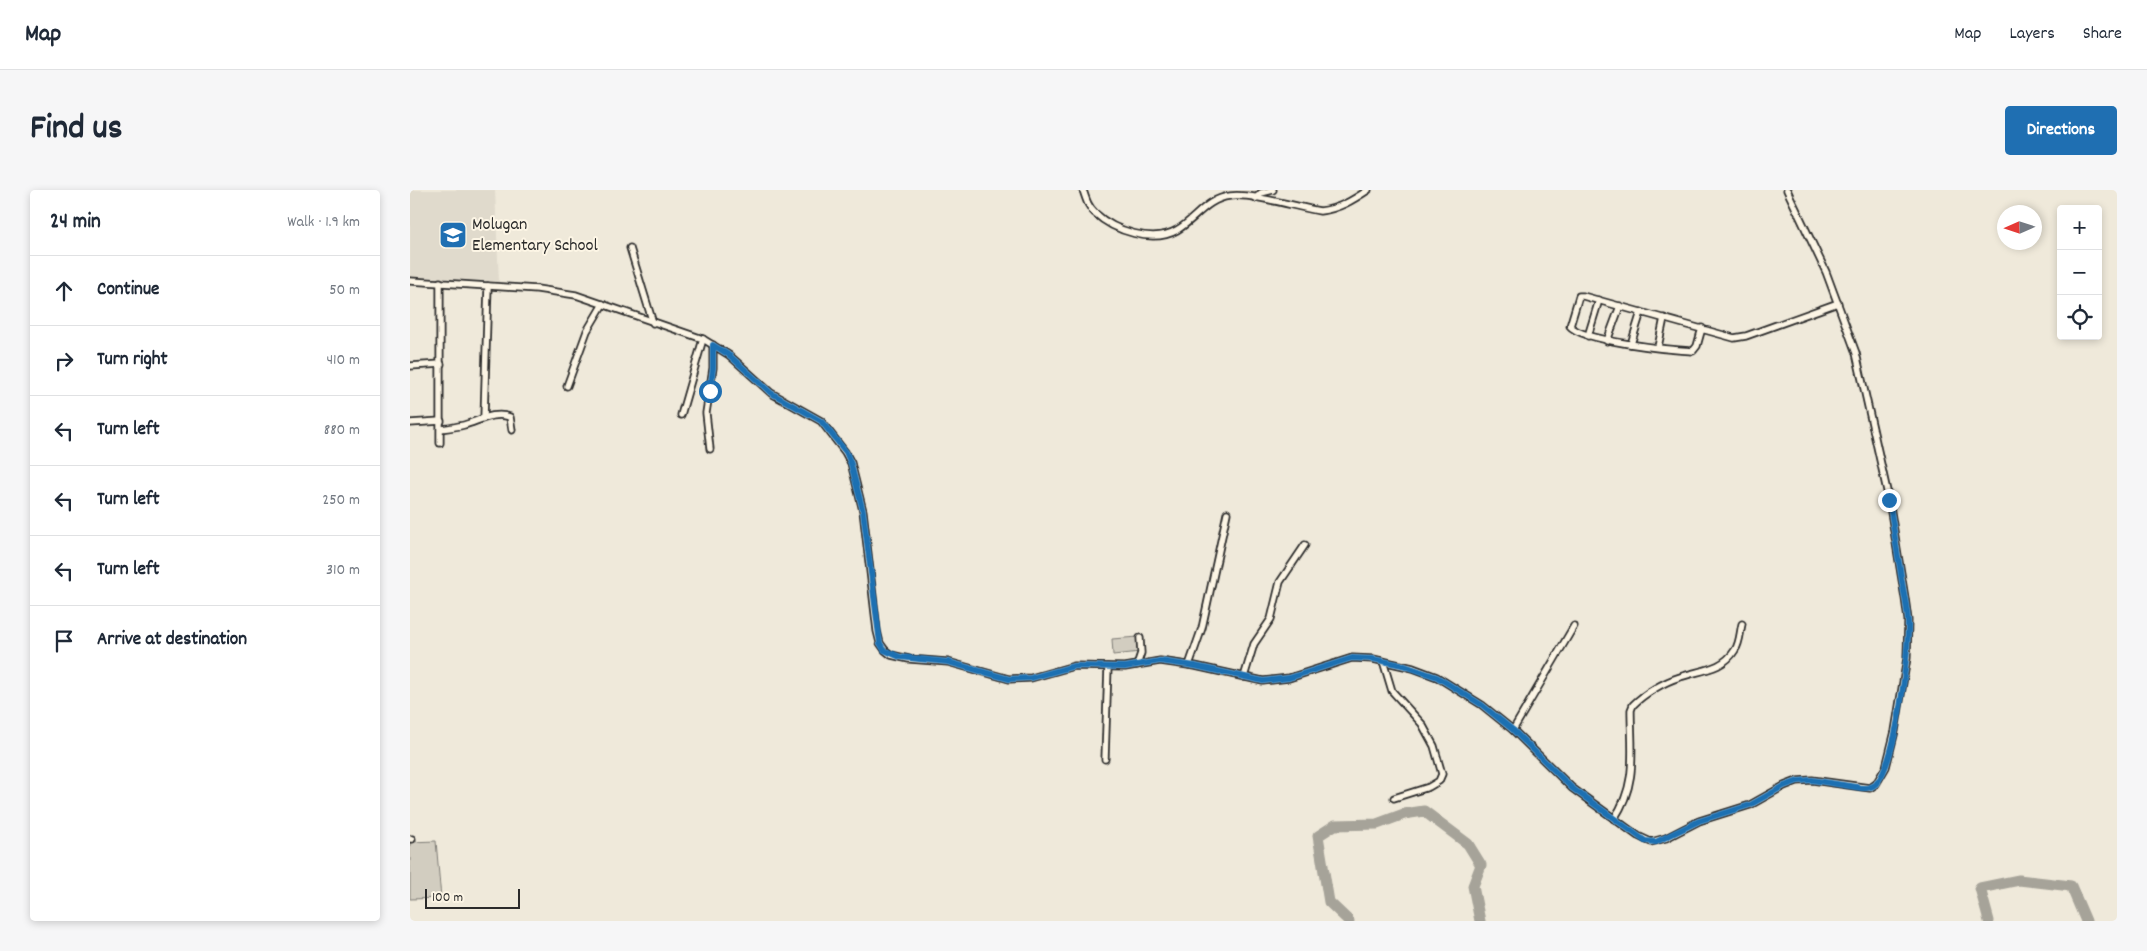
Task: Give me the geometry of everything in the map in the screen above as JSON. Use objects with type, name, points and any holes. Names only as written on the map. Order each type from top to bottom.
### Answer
[{"type":"street","points":[[1083,190],[1087,203],[1094,212],[1108,223],[1122,230],[1158,236],[1176,231],[1201,208],[1216,199],[1230,196],[1256,198],[1307,209],[1326,210],[1342,206],[1368,190]]},
{"type":"street","points":[[1256,198],[1261,193],[1273,190]]},
{"type":"street","points":[[410,281],[555,291],[576,295],[603,304],[713,345],[729,355],[771,393],[821,421],[846,452],[851,464],[863,511],[877,631],[884,650],[892,655],[909,659],[948,662],[1009,679],[1031,678],[1074,666],[1108,667],[1160,661],[1189,665],[1263,681],[1278,680],[1344,659],[1362,658],[1413,668],[1437,677],[1482,705],[1513,730],[1572,788],[1645,841],[1656,842],[1699,821],[1750,805],[1784,786],[1798,781],[1812,780],[1870,788],[1876,784],[1886,767],[1895,731],[1907,658],[1908,620],[1889,500],[1856,353],[1826,272],[1787,190]]},
{"type":"street","points":[[630,248],[653,323]]},
{"type":"street","points":[[440,282],[440,443]]},
{"type":"street","points":[[484,417],[488,286]]},
{"type":"street","points":[[1702,328],[1697,346],[1693,351],[1607,341],[1588,336],[1572,329],[1570,326],[1579,296],[1702,328],[1722,335],[1740,338],[1838,303]]},
{"type":"street","points":[[1588,336],[1599,300]]},
{"type":"street","points":[[567,386],[587,331],[603,304]]},
{"type":"street","points":[[1607,341],[1620,306]]},
{"type":"street","points":[[1631,344],[1641,312]]},
{"type":"street","points":[[1658,347],[1664,318]]},
{"type":"street","points":[[681,415],[703,340]]},
{"type":"street","points":[[710,448],[706,412],[713,368],[713,345]]},
{"type":"street","points":[[410,366],[441,364]]},
{"type":"street","points":[[441,429],[466,424],[484,417],[508,416],[511,419],[512,430]]},
{"type":"street","points":[[410,423],[441,421]]},
{"type":"street","points":[[1189,665],[1202,628],[1227,513]]},
{"type":"street","points":[[1244,677],[1254,644],[1272,619],[1280,582],[1305,545]]},
{"type":"street","points":[[1614,819],[1629,790],[1632,706],[1671,680],[1701,673],[1724,662],[1736,649],[1742,624]]},
{"type":"street","points":[[1513,730],[1568,633],[1574,626]]},
{"type":"street","points":[[1137,665],[1141,653],[1140,638]]},
{"type":"street","points":[[1383,661],[1392,690],[1422,724],[1434,746],[1442,774],[1439,781],[1429,787],[1394,798]]},
{"type":"street","points":[[1105,760],[1108,667]]},
{"type":"shaded area","name":"Molugan Elementary School","points":[[410,190],[495,190],[499,282],[410,279]]},
{"type":"shaded area","points":[[1138,637],[1140,652],[1113,655],[1112,639]]},
{"type":"shaded area","points":[[436,841],[441,898],[410,899],[410,842]]},
{"type":"waterway","points":[[1349,921],[1329,902],[1318,836],[1335,825],[1377,824],[1404,814],[1424,811],[1468,844],[1481,865],[1473,886],[1480,921]]},
{"type":"waterway","points":[[1989,921],[1980,888],[2019,880],[2071,886],[2086,921]]},
{"type":"place","name":"Molugan Elementary School","points":[[453,235]]},
{"type":"route","points":[[710,391],[713,345],[729,355],[765,389],[821,421],[846,452],[863,511],[877,631],[884,650],[892,655],[909,659],[948,662],[1009,679],[1031,678],[1074,666],[1125,667],[1160,661],[1195,666],[1263,681],[1289,678],[1352,658],[1373,659],[1402,665],[1437,677],[1482,705],[1513,730],[1572,788],[1645,841],[1651,842],[1666,838],[1699,821],[1750,805],[1784,786],[1798,781],[1812,780],[1862,788],[1870,788],[1876,784],[1886,767],[1895,731],[1907,658],[1908,620],[1906,598],[1889,500]]}]
